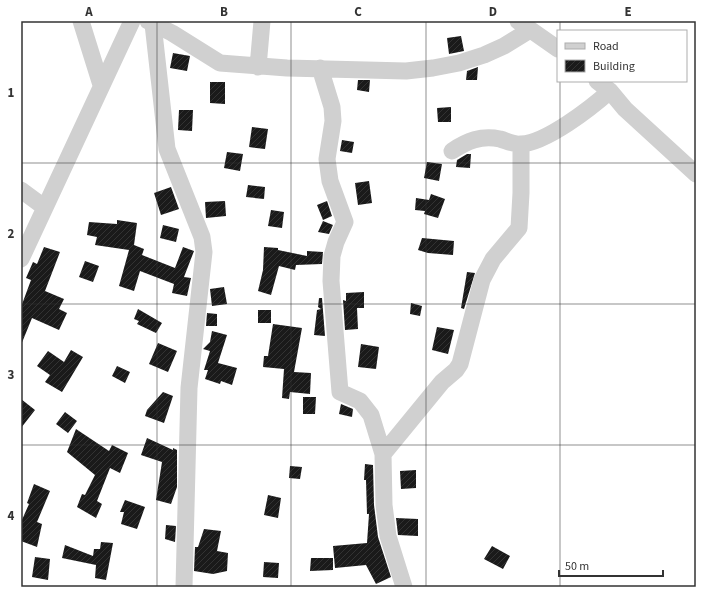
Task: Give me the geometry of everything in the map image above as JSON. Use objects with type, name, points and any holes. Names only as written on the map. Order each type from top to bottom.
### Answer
[{"type":"street","points":[[82,21],[101,85]]},
{"type":"street","points":[[21,259],[132,21]]},
{"type":"street","points":[[258,67],[262,21]]},
{"type":"street","points":[[150,23],[220,63],[258,67],[406,71],[459,63],[484,56],[504,46],[524,25],[557,48]]},
{"type":"street","points":[[150,23],[167,149],[202,237],[204,252],[189,388],[184,587]]},
{"type":"street","points":[[320,68],[332,107],[333,121],[327,159],[330,181],[345,222],[336,242],[332,256],[331,281],[340,392],[360,401],[371,415],[383,454],[384,505],[388,536],[404,587]]},
{"type":"street","points":[[452,151],[477,138],[498,139],[521,144],[538,140],[560,128],[598,102],[603,86],[625,109],[696,174]]},
{"type":"street","points":[[383,454],[442,382],[456,370],[460,364],[482,280],[493,259],[519,228],[522,193],[521,144]]},
{"type":"street","points":[[21,190],[44,207]]},
{"type":"building","points":[[461,36],[464,51],[449,54],[447,38]]},
{"type":"building","points":[[173,53],[190,56],[187,71],[170,68]]},
{"type":"building","points":[[478,67],[477,80],[466,80],[467,71]]},
{"type":"building","points":[[358,80],[370,80],[369,92],[357,90]]},
{"type":"building","points":[[210,82],[225,82],[225,104],[210,103]]},
{"type":"building","points":[[451,107],[451,122],[438,122],[437,108]]},
{"type":"building","points":[[179,110],[193,110],[192,131],[178,130]]},
{"type":"building","points":[[252,127],[268,129],[265,149],[249,147]]},
{"type":"building","points":[[342,140],[354,142],[352,153],[340,151]]},
{"type":"building","points":[[227,152],[243,154],[240,171],[224,168]]},
{"type":"building","points":[[467,154],[471,154],[470,168],[456,167],[457,160]]},
{"type":"building","points":[[427,162],[442,164],[439,181],[424,178]]},
{"type":"building","points":[[369,181],[372,203],[358,205],[355,183]]},
{"type":"building","points":[[248,185],[265,187],[264,199],[246,197]]},
{"type":"building","points":[[171,187],[179,209],[161,215],[154,193]]},
{"type":"building","points":[[431,194],[445,199],[438,218],[424,214],[425,211],[415,210],[416,198],[429,200]]},
{"type":"building","points":[[225,201],[226,216],[206,218],[205,202]]},
{"type":"building","points":[[327,201],[332,216],[323,220],[317,205]]},
{"type":"building","points":[[271,210],[284,212],[282,228],[268,226]]},
{"type":"building","points":[[117,220],[137,223],[134,245],[144,249],[142,255],[175,268],[183,247],[194,251],[184,277],[191,278],[187,296],[172,293],[174,284],[140,271],[134,291],[119,286],[129,250],[95,245],[97,237],[87,235],[89,222],[117,224]]},
{"type":"building","points":[[323,221],[333,225],[329,234],[318,232]]},
{"type":"building","points":[[163,225],[179,229],[176,242],[160,238]]},
{"type":"building","points":[[422,238],[454,241],[453,255],[428,253],[418,250]]},
{"type":"building","points":[[44,247],[60,252],[45,291],[64,299],[59,309],[67,313],[59,330],[32,318],[21,345],[21,307],[31,280],[26,278],[33,262],[37,264]]},
{"type":"building","points":[[264,247],[278,248],[278,250],[307,256],[307,251],[323,252],[322,264],[296,265],[295,270],[279,266],[271,295],[258,291],[263,270]]},
{"type":"building","points":[[85,261],[99,266],[93,282],[79,277]]},
{"type":"building","points":[[467,272],[475,273],[464,309],[461,308]]},
{"type":"building","points":[[224,287],[227,304],[212,306],[210,289]]},
{"type":"building","points":[[364,292],[364,308],[357,308],[358,329],[345,330],[343,300],[346,301],[346,293]]},
{"type":"building","points":[[319,298],[322,298],[325,336],[314,335],[317,310],[321,309],[318,307]]},
{"type":"building","points":[[411,303],[422,306],[420,316],[410,314]]},
{"type":"building","points":[[138,309],[162,323],[156,333],[137,324],[139,321],[134,319]]},
{"type":"building","points":[[258,310],[271,310],[271,323],[258,323]]},
{"type":"building","points":[[207,313],[217,314],[217,326],[206,326]]},
{"type":"building","points":[[273,324],[302,328],[294,372],[311,373],[310,394],[290,392],[289,399],[282,398],[284,369],[263,367],[264,356],[268,356]]},
{"type":"building","points":[[437,327],[454,330],[448,354],[432,350]]},
{"type":"building","points":[[212,331],[227,335],[218,363],[237,368],[232,385],[221,381],[220,384],[205,379],[208,370],[204,370],[210,351],[203,349],[210,342]]},
{"type":"building","points":[[158,343],[177,351],[168,372],[149,364]]},
{"type":"building","points":[[361,344],[379,347],[376,369],[358,367]]},
{"type":"building","points":[[71,350],[83,357],[62,392],[45,382],[50,375],[37,366],[48,351],[64,362]]},
{"type":"building","points":[[117,366],[130,372],[125,383],[112,376]]},
{"type":"building","points":[[163,392],[173,396],[164,423],[145,416],[147,410]]},
{"type":"building","points":[[303,397],[316,397],[315,414],[303,414]]},
{"type":"building","points":[[21,399],[35,410],[21,428]]},
{"type":"building","points":[[341,404],[353,409],[352,417],[339,414]]},
{"type":"building","points":[[65,412],[77,421],[68,433],[56,424]]},
{"type":"building","points":[[76,429],[109,451],[112,445],[128,453],[120,473],[110,468],[97,501],[102,504],[96,518],[77,507],[82,494],[85,495],[95,475],[67,452]]},
{"type":"building","points":[[147,438],[173,450],[173,448],[177,450],[177,487],[171,504],[156,500],[162,462],[141,455]]},
{"type":"building","points":[[365,464],[373,465],[374,505],[378,537],[391,577],[376,584],[366,565],[335,568],[333,546],[367,543],[369,514],[367,514],[366,480],[364,480]]},
{"type":"building","points":[[290,466],[302,467],[300,479],[289,478]]},
{"type":"building","points":[[416,470],[416,488],[401,489],[400,471]]},
{"type":"building","points":[[34,484],[50,491],[37,522],[42,524],[37,547],[21,541],[21,522],[29,504],[27,503]]},
{"type":"building","points":[[268,495],[281,498],[278,518],[264,515]]},
{"type":"building","points":[[125,500],[145,507],[137,529],[121,524],[124,512],[120,512]]},
{"type":"building","points":[[396,518],[418,519],[418,536],[398,535]]},
{"type":"building","points":[[166,525],[176,526],[175,542],[165,539]]},
{"type":"building","points":[[204,529],[221,531],[217,551],[228,553],[227,571],[213,574],[194,571],[195,547],[198,547]]},
{"type":"building","points":[[101,542],[113,543],[106,580],[95,578],[96,565],[62,558],[65,545],[93,556],[94,549],[100,549]]},
{"type":"building","points":[[492,546],[510,556],[503,569],[484,559]]},
{"type":"building","points":[[35,557],[50,559],[48,580],[32,577]]},
{"type":"building","points":[[311,558],[333,558],[333,570],[310,571]]},
{"type":"building","points":[[264,562],[279,563],[278,578],[263,577]]}]
